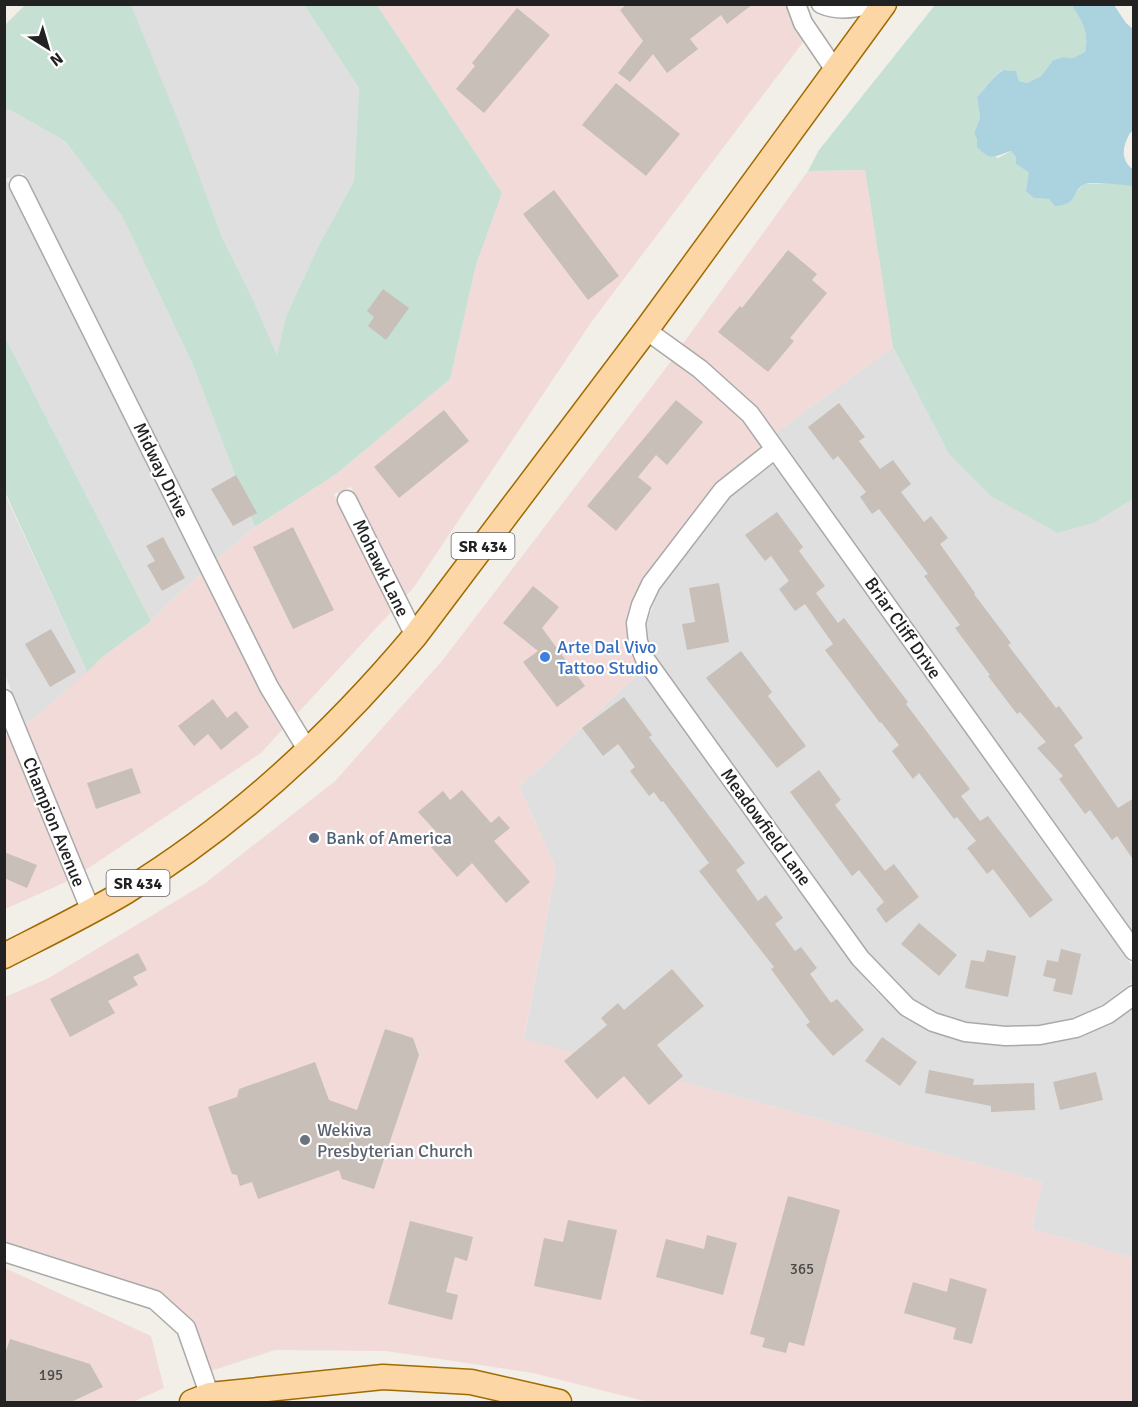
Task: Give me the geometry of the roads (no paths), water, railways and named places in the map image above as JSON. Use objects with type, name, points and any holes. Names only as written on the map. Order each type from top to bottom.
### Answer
[{"type":"main road","name":"SR 434","points":[[4,956],[126,891],[213,831],[267,788],[354,706],[415,636],[646,330],[884,4]]},
{"type":"main road","points":[[205,1400],[383,1377],[471,1382],[559,1402]]},
{"type":"street","points":[[796,4],[803,23],[835,70]]},
{"type":"street","points":[[821,4],[830,8],[854,9],[870,4]]},
{"type":"street","name":"Midway Drive","points":[[19,185],[269,687],[308,751]]},
{"type":"street","name":"Briar Cliff Drive","points":[[646,330],[700,369],[750,414],[1134,951]]},
{"type":"street","name":"Meadowfield Lane","points":[[775,449],[723,490],[651,584],[636,623],[638,642],[645,659],[860,958],[907,1007],[933,1022],[965,1032],[1005,1036],[1040,1035],[1076,1028],[1108,1014],[1134,995]]},
{"type":"street","name":"Mohawk Lane","points":[[347,500],[415,636]]},
{"type":"street","name":"Champion Avenue","points":[[4,699],[91,911]]},
{"type":"street","points":[[4,1252],[155,1300],[186,1328],[205,1400]]},
{"type":"water","points":[[1076,4],[1114,5],[1133,29],[1133,131],[1124,147],[1124,156],[1133,168],[1133,186],[1085,184],[1068,203],[1055,206],[1049,199],[1034,198],[1026,191],[1029,173],[1016,164],[1016,157],[1011,151],[990,156],[977,147],[974,133],[980,118],[977,97],[1003,70],[1016,71],[1019,81],[1027,83],[1041,76],[1053,60],[1063,57],[1073,58],[1085,52],[1086,34],[1073,7]]},
{"type":"place","name":"Arte Dal Vivo Tattoo Studio","points":[[545,657]]},
{"type":"place","name":"Bank of America","points":[[314,838]]},
{"type":"place","name":"Wekiva Presbyterian Church","points":[[305,1140]]}]
